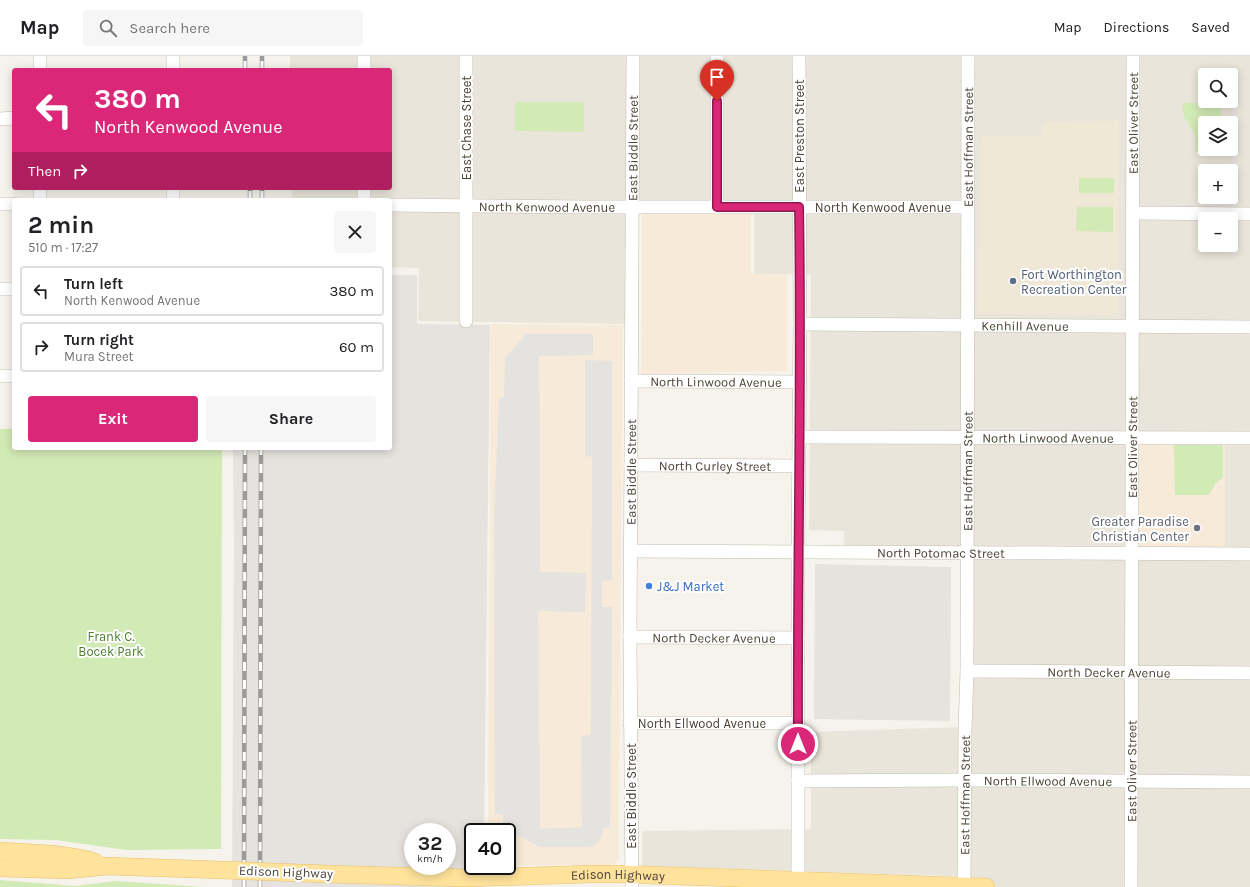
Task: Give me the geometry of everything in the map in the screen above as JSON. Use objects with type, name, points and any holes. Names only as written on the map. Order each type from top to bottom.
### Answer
[{"type":"main road","name":"Edison Highway","points":[[0,851],[72,858],[86,860],[106,866]]},
{"type":"main road","name":"Edison Highway","points":[[0,868],[68,870],[106,866],[467,878],[591,874],[631,881],[986,887]]},
{"type":"main road","name":"Edison Highway","points":[[467,878],[534,887]]},
{"type":"street","points":[[40,56],[40,68]]},
{"type":"street","points":[[173,56],[173,68]]},
{"type":"street","points":[[364,56],[364,68]]},
{"type":"street","name":"East Chase Street","points":[[466,56],[466,321]]},
{"type":"street","name":"East Biddle Street","points":[[631,881],[630,637],[633,56]]},
{"type":"street","points":[[717,56],[717,207]]},
{"type":"street","name":"East Preston Street","points":[[798,884],[798,552],[800,382],[799,56]]},
{"type":"street","name":"East Hoffman Street","points":[[964,887],[967,671],[968,56]]},
{"type":"street","name":"East Oliver Street","points":[[1131,887],[1133,56]]},
{"type":"street","points":[[0,118],[12,118]]},
{"type":"street","points":[[0,204],[12,204]]},
{"type":"street","name":"North Kenwood Avenue","points":[[392,205],[967,207]]},
{"type":"street","points":[[1133,214],[1250,214]]},
{"type":"street","points":[[0,289],[12,289]]},
{"type":"street","name":"Kenhill Avenue","points":[[800,324],[1250,327]]},
{"type":"street","points":[[0,376],[12,376]]},
{"type":"street","name":"North Linwood Avenue","points":[[631,381],[800,382]]},
{"type":"street","name":"North Linwood Avenue","points":[[799,437],[1250,438]]},
{"type":"street","name":"North Curley Street","points":[[631,465],[799,466]]},
{"type":"street","name":"North Potomac Street","points":[[631,551],[1250,554]]},
{"type":"street","name":"North Decker Avenue","points":[[630,637],[798,638]]},
{"type":"street","name":"North Decker Avenue","points":[[967,671],[1250,673]]},
{"type":"street","name":"North Ellwood Avenue","points":[[630,723],[788,722],[798,725]]},
{"type":"street","name":"North Ellwood Avenue","points":[[798,781],[965,780],[1250,782]]},
{"type":"shaded area","points":[[290,56],[1250,56],[1250,887],[976,887],[977,877],[642,865],[642,831],[811,829],[811,732],[962,727],[965,552],[844,551],[844,531],[809,530],[811,274],[754,274],[754,207],[630,207],[631,324],[418,321],[419,268],[392,267],[392,198],[292,198],[292,190],[392,190],[392,68],[290,68]]},
{"type":"shaded area","points":[[1119,121],[1118,315],[978,314],[981,136],[1042,135],[1043,122]]},
{"type":"shaded area","points":[[642,214],[751,214],[751,274],[787,275],[787,371],[641,374]]},
{"type":"shaded area","points":[[392,275],[417,275],[417,324],[490,325],[484,823],[464,823],[464,875],[484,875],[484,887],[232,887],[233,450],[392,450]]},
{"type":"shaded area","points":[[491,324],[623,325],[618,860],[615,865],[516,866],[516,823],[488,823]]},
{"type":"shaded area","points":[[526,334],[593,334],[593,355],[539,356],[540,572],[586,573],[585,612],[538,611],[540,829],[582,827],[581,736],[591,735],[592,457],[585,456],[585,360],[612,361],[612,580],[602,581],[602,607],[612,607],[610,828],[603,828],[602,836],[598,843],[590,847],[540,847],[516,834],[516,823],[503,823],[503,815],[495,814],[494,514],[499,398],[504,397],[505,358]]},
{"type":"shaded area","points":[[1132,436],[1225,438],[1225,555],[1130,554]]},
{"type":"shaded area","points":[[815,564],[951,567],[950,721],[814,719]]},
{"type":"green space","points":[[515,102],[584,102],[584,132],[515,131]]},
{"type":"green space","points":[[1182,103],[1198,103],[1198,108],[1221,108],[1221,116],[1198,116],[1198,152],[1195,152],[1195,134],[1184,117]]},
{"type":"green space","points":[[1079,178],[1114,178],[1114,193],[1079,193]]},
{"type":"green space","points":[[1077,207],[1113,207],[1113,232],[1076,231]]},
{"type":"green space","name":"Frank C. Bocek Park","points":[[0,429],[12,429],[12,450],[222,450],[221,849],[126,850],[56,840],[0,839]]},
{"type":"green space","points":[[1174,445],[1223,445],[1223,477],[1216,483],[1209,495],[1175,495]]},
{"type":"green space","points":[[0,880],[75,886],[116,881],[204,887],[0,887]]},
{"type":"railway","points":[[245,56],[245,68]]},
{"type":"railway","points":[[262,56],[262,68]]},
{"type":"railway","points":[[250,190],[250,198]]},
{"type":"railway","points":[[262,190],[262,198]]},
{"type":"railway","points":[[244,887],[245,450]]},
{"type":"railway","points":[[260,887],[261,450]]},
{"type":"place","name":"Fort Worthington Recreation Center","points":[[1013,281]]},
{"type":"place","name":"Greater Paradise Christian Center","points":[[1197,528]]},
{"type":"place","name":"J&J Market","points":[[649,586]]},
{"type":"route","points":[[717,101],[717,207],[799,207],[800,337],[798,744]]}]
